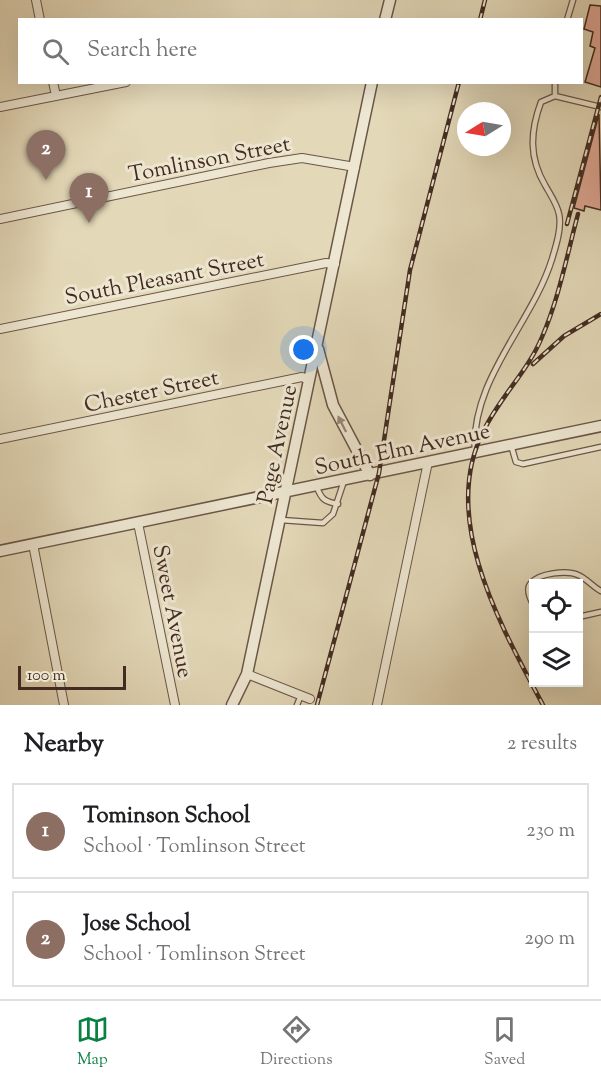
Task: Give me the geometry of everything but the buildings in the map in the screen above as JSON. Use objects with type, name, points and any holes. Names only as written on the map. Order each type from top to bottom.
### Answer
[{"type":"street","points":[[36,0],[40,18]]},
{"type":"street","points":[[386,18],[390,0]]},
{"type":"street","points":[[53,84],[56,96]]},
{"type":"street","points":[[0,107],[116,84]]},
{"type":"street","name":"Page Avenue","points":[[232,705],[247,674],[372,84]]},
{"type":"street","name":"Tomlinson Street","points":[[0,219],[302,158],[320,159],[355,167]]},
{"type":"street","name":"South Pleasant Street","points":[[0,329],[326,263],[335,264]]},
{"type":"street","points":[[317,345],[333,405],[370,475]]},
{"type":"street","name":"Chester Street","points":[[0,439],[302,377],[309,380]]},
{"type":"street","name":"South Elm Avenue","points":[[0,551],[286,494],[601,426]]},
{"type":"street","points":[[377,705],[428,462]]},
{"type":"street","name":"Sweet Avenue","points":[[138,523],[175,705]]},
{"type":"street","points":[[33,544],[64,705]]},
{"type":"street","points":[[247,674],[310,699]]},
{"type":"lane","points":[[568,18],[573,0]]},
{"type":"lane","points":[[555,84],[555,96]]},
{"type":"lane","points":[[475,452],[474,433],[489,387],[552,259],[560,216],[535,166],[531,147],[532,132],[541,102],[555,96],[601,107]]},
{"type":"lane","points":[[511,445],[516,462],[523,464],[601,447]]},
{"type":"lane","points":[[281,520],[318,525],[328,520],[338,504],[344,481]]},
{"type":"lane","points":[[317,487],[321,498],[327,503],[338,504]]},
{"type":"lane","points":[[536,579],[560,573],[579,575],[601,591]]},
{"type":"lane","points":[[583,616],[601,612]]},
{"type":"lane","points":[[297,705],[301,695]]},
{"type":"railway","points":[[480,18],[485,0]]},
{"type":"railway","points":[[317,705],[379,473],[410,270],[458,84]]},
{"type":"railway","points":[[567,224],[601,97]]},
{"type":"railway","points":[[543,705],[510,642],[481,572],[472,535],[468,499],[472,464],[484,430],[529,361],[548,322],[578,214]]},
{"type":"railway","points":[[533,364],[564,336],[601,314]]},
{"type":"place","name":"Jose School","points":[[46,180]]},
{"type":"place","name":"Tominson School","points":[[89,223]]}]
